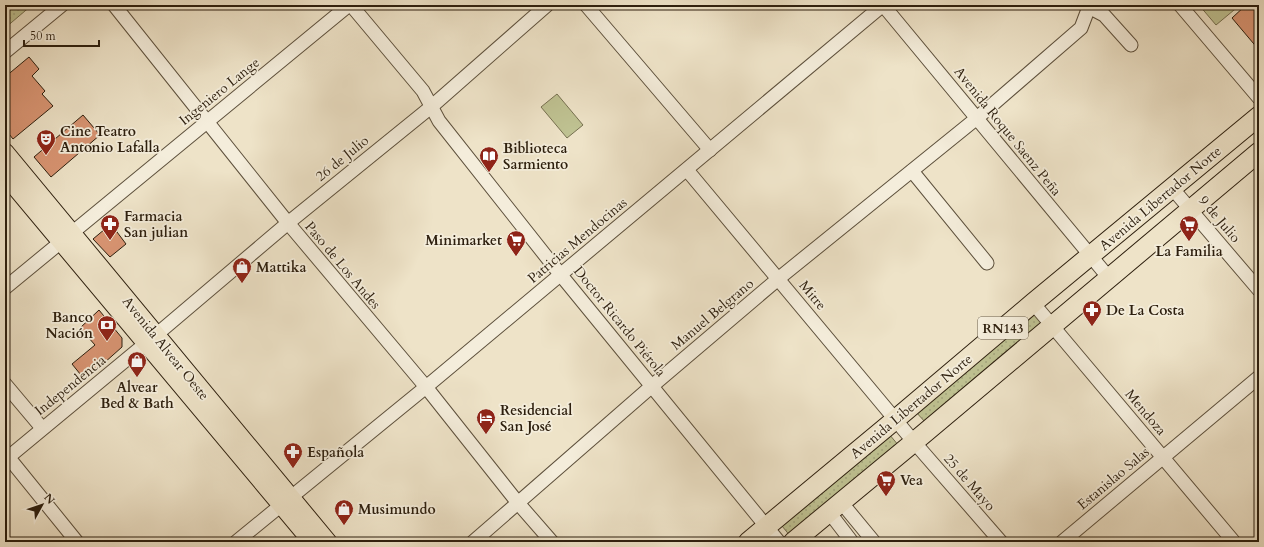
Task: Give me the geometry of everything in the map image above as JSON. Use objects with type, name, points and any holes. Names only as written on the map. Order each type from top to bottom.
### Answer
[{"type":"highway","name":"Avenida Libertador Norte","points":[[748,542],[1259,116]]},
{"type":"highway","name":"Avenida Libertador Norte","points":[[793,542],[1259,152]]},
{"type":"main road","name":"Avenida Alvear Oeste","points":[[5,152],[67,238],[287,502],[328,542]]},
{"type":"main road","name":"Avenida Alvear Oeste","points":[[5,175],[67,238]]},
{"type":"main road","name":"Avenida Alvear Oeste","points":[[287,502],[312,542]]},
{"type":"street","points":[[5,52],[62,5]]},
{"type":"street","name":"Paso de Los Andes","points":[[114,5],[288,223],[426,388],[518,503],[552,542]]},
{"type":"street","name":"Ingeniero Lange","points":[[5,288],[350,5]]},
{"type":"street","name":"Doctor Ricardo Piérola","points":[[350,5],[424,91],[439,121],[560,274],[779,542]]},
{"type":"street","name":"26 de Julio","points":[[151,339],[288,223],[431,106],[547,5]]},
{"type":"street","points":[[586,5],[710,150]]},
{"type":"street","name":"Patricias Mendocinas","points":[[236,542],[426,388],[560,274],[687,170],[883,5]]},
{"type":"street","name":"Avenida Roque Saenz Peña","points":[[883,5],[1109,278]]},
{"type":"street","points":[[1180,5],[1259,98]]},
{"type":"street","points":[[1087,6],[1104,15],[1131,45]]},
{"type":"street","name":"Manuel Belgrano","points":[[473,542],[652,386],[778,279],[977,118],[1081,28],[1087,6]]},
{"type":"street","name":"Mitre","points":[[687,170],[914,442]]},
{"type":"street","points":[[912,170],[987,263]]},
{"type":"street","name":"9 de Julio","points":[[1172,188],[1259,290]]},
{"type":"street","name":"Mendoza","points":[[1033,303],[1234,542]]},
{"type":"street","name":"Independencia","points":[[6,457],[151,339]]},
{"type":"street","name":"Estanislao Salas","points":[[1062,542],[1259,376]]},
{"type":"street","points":[[5,384],[42,428]]},
{"type":"street","name":"25 de Mayo","points":[[914,442],[1001,542]]},
{"type":"street","points":[[6,457],[78,542]]},
{"type":"street","points":[[835,507],[852,542]]},
{"type":"street","points":[[835,507],[874,542]]},
{"type":"green space","points":[[5,5],[32,5],[5,28]]},
{"type":"green space","points":[[1199,5],[1240,5],[1216,25]]},
{"type":"green space","points":[[557,94],[583,125],[567,138],[541,107]]},
{"type":"green space","points":[[1033,313],[1043,324],[926,423],[915,411]]},
{"type":"green space","points":[[889,434],[899,446],[791,537],[782,526]]},
{"type":"building","points":[[1246,5],[1259,5],[1259,50],[1232,18]]},
{"type":"building","points":[[29,57],[39,69],[32,76],[45,91],[42,94],[53,106],[13,139],[5,129],[5,77]]},
{"type":"building","points":[[83,115],[100,135],[51,177],[34,157]]},
{"type":"building","name":"Farmacia San julian","points":[[111,224],[126,244],[110,257],[93,239]]},
{"type":"building","name":"Banco Nación","points":[[99,310],[122,338],[122,347],[85,380],[72,364],[95,345],[80,328]]},
{"type":"place","name":"Cine Teatro Antonio Lafalla","points":[[46,156]]},
{"type":"place","name":"Biblioteca Sarmiento","points":[[489,173]]},
{"type":"place","name":"Farmacia San julian","points":[[110,241]]},
{"type":"place","name":"La Familia","points":[[1189,242]]},
{"type":"place","name":"Minimarket","points":[[516,257]]},
{"type":"place","name":"Mattika","points":[[242,284]]},
{"type":"place","name":"De La Costa","points":[[1092,327]]},
{"type":"place","name":"Banco Nación","points":[[107,342]]},
{"type":"place","name":"Alvear Bed & Bath","points":[[137,378]]},
{"type":"place","name":"Residencial San José","points":[[486,435]]},
{"type":"place","name":"Española","points":[[293,469]]},
{"type":"place","name":"Vea","points":[[886,497]]},
{"type":"place","name":"Musimundo","points":[[344,526]]}]
